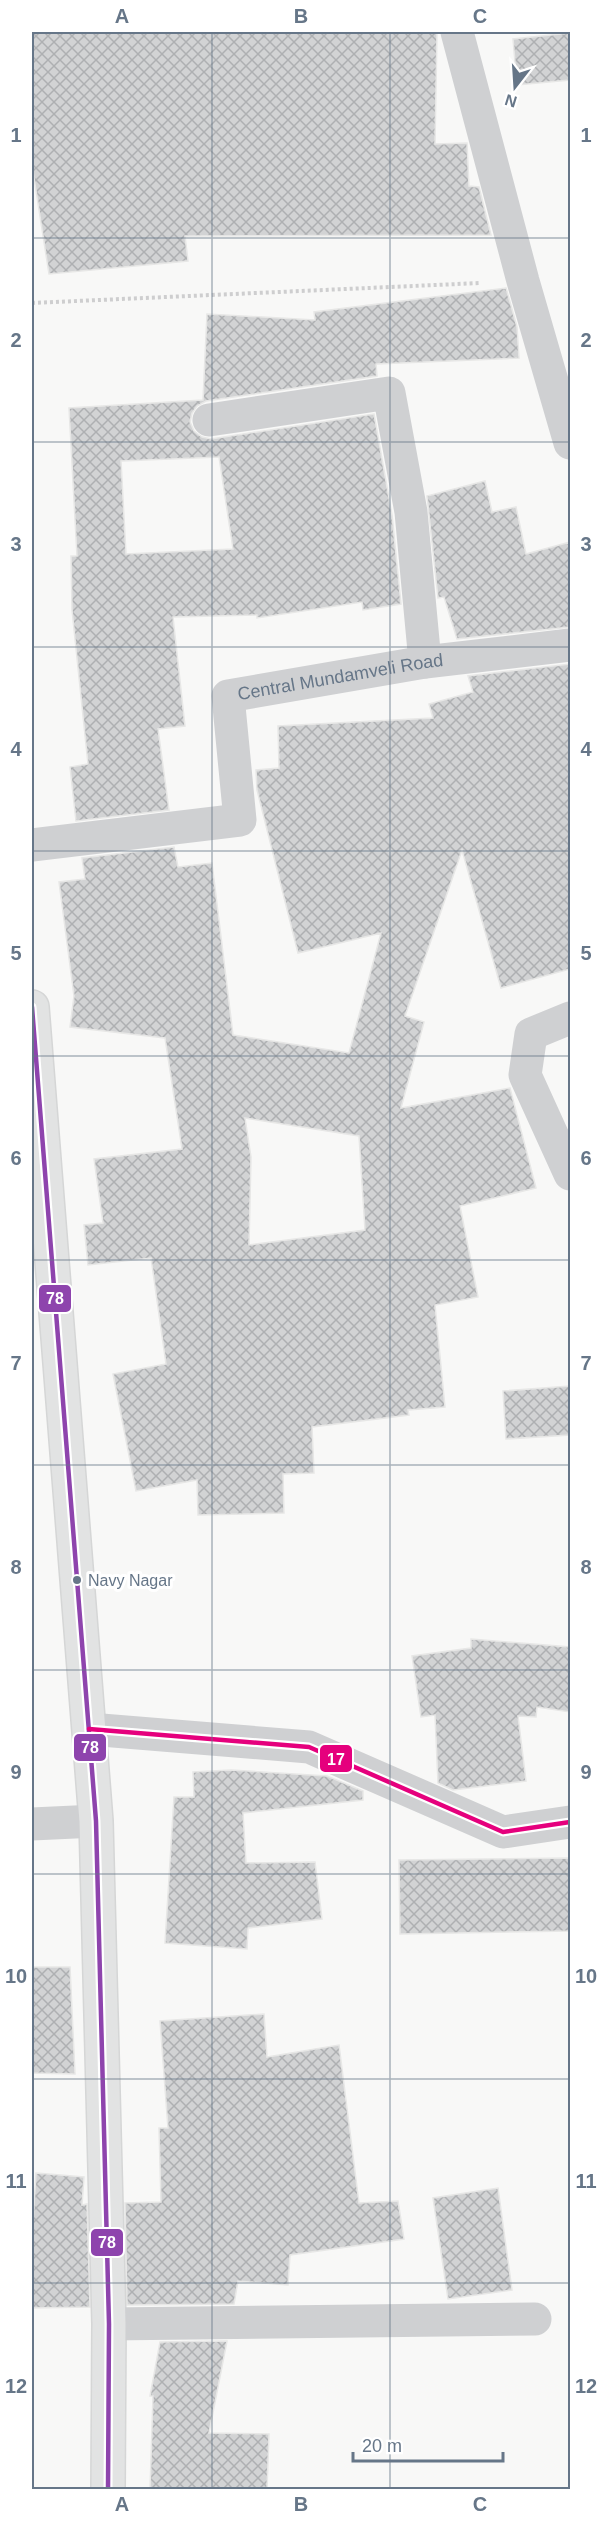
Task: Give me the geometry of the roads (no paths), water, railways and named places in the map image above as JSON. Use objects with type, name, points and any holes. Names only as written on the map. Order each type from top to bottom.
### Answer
[{"type":"main road","points":[[32,1007],[96,1821],[109,2324],[108,2490]]},
{"type":"street","points":[[457,32],[523,281],[570,443]]},
{"type":"street","points":[[209,420],[389,393],[411,512],[425,662]]},
{"type":"street","name":"Central Mundamveli Road","points":[[32,845],[240,820],[228,696],[425,662],[570,645]]},
{"type":"street","points":[[570,1018],[531,1034],[525,1075],[570,1174]]},
{"type":"street","points":[[89,1729],[309,1747],[503,1832],[570,1822]]},
{"type":"street","points":[[32,1824],[96,1821]]},
{"type":"street","points":[[109,2324],[535,2319]]},
{"type":"place","name":"Navy Nagar","points":[[77,1580]]}]
